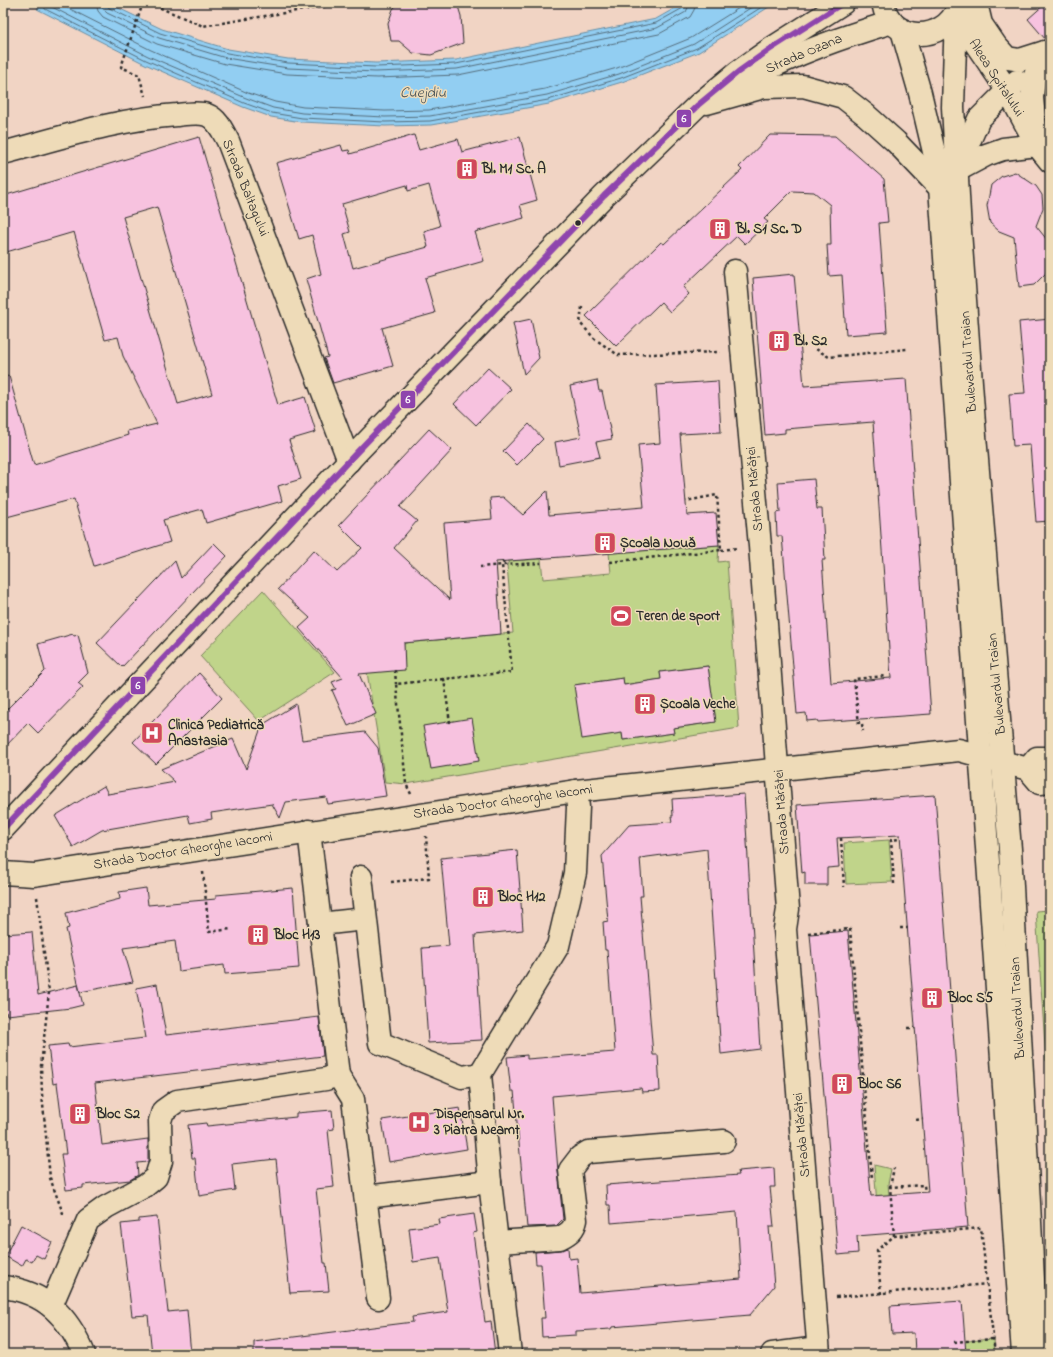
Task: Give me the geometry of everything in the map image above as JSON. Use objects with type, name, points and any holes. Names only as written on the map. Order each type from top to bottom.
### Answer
[{"type":"street","name":"Strada Ozana","points":[[3,829],[349,461],[604,196],[698,105],[738,72],[769,50],[843,3]]},
{"type":"street","points":[[976,3],[981,24],[996,46],[1007,58],[1020,60],[1048,49]]},
{"type":"street","points":[[892,18],[917,35],[932,33],[946,27],[957,9]]},
{"type":"street","name":"Bulevardul Traian","points":[[957,9],[953,107],[956,171],[974,424],[1004,763],[1034,1298],[1040,1354]]},
{"type":"street","name":"Aleea Spitalului","points":[[957,9],[975,46],[1008,91],[1044,153]]},
{"type":"street","name":"Strada Ozana","points":[[698,105],[780,62],[825,43],[892,18]]},
{"type":"street","name":"Bulevardul Traian","points":[[892,18],[920,93],[939,173],[1023,1354]]},
{"type":"street","points":[[956,171],[979,119],[1048,49]]},
{"type":"street","points":[[956,171],[986,155],[1003,149],[1044,153],[1032,98],[1034,78],[1048,49]]},
{"type":"street","points":[[698,105],[764,87],[803,86],[843,97],[896,142],[940,188]]},
{"type":"street","name":"Strada Baltagului","points":[[3,153],[108,125],[149,117],[192,114],[207,115],[218,123],[228,141],[349,461]]},
{"type":"street","name":"Strada Mărăței","points":[[735,271],[779,770],[788,909],[785,929],[819,1351]]},
{"type":"street","name":"Strada Doctor Gheorghe Iacomi","points":[[3,873],[34,875],[309,831],[576,791],[959,750],[1004,763],[1040,778]]},
{"type":"street","points":[[1040,778],[1037,758],[1050,758]]},
{"type":"street","points":[[510,1354],[490,1182],[480,1074],[558,946],[575,873],[578,807],[576,791]]},
{"type":"street","points":[[309,831],[338,1075],[353,1100],[378,1298]]},
{"type":"street","points":[[361,876],[380,1043],[462,1077],[480,1074]]},
{"type":"street","points":[[320,924],[366,919]]},
{"type":"street","points":[[51,1306],[88,1220],[106,1207],[145,1186],[156,1177],[161,1161],[160,1121],[163,1111],[177,1101],[326,1079],[338,1075]]},
{"type":"street","points":[[497,1242],[560,1238],[569,1233],[574,1228],[576,1220],[570,1170],[580,1157],[588,1152],[724,1141]]},
{"type":"street","points":[[366,1197],[490,1182]]},
{"type":"street","points":[[3,1287],[14,1288],[34,1295],[51,1306],[66,1320],[84,1354]]},
{"type":"street","points":[[772,1354],[819,1351]]},
{"type":"path","points":[[139,75],[121,67],[143,3]]},
{"type":"path","points":[[149,3],[203,26],[346,3]]},
{"type":"path","points":[[582,307],[580,323],[595,339],[618,355],[742,352]]},
{"type":"path","points":[[816,349],[829,357],[907,349]]},
{"type":"path","points":[[686,501],[717,495],[721,550]]},
{"type":"path","points":[[610,562],[726,549]]},
{"type":"path","points":[[396,684],[512,672],[502,566],[504,562]]},
{"type":"path","points":[[480,567],[541,563]]},
{"type":"path","points":[[395,670],[406,784],[413,796]]},
{"type":"path","points":[[863,731],[860,724],[854,679],[885,676]]},
{"type":"path","points":[[444,679],[450,723]]},
{"type":"path","points":[[391,882],[428,878],[426,832]]},
{"type":"path","points":[[841,838],[844,887]]},
{"type":"path","points":[[894,884],[890,840],[901,839]]},
{"type":"path","points":[[202,867],[209,932],[231,930]]},
{"type":"path","points":[[34,875],[48,986],[41,1066],[42,1094],[50,1178],[61,1210],[79,1240]]},
{"type":"path","points":[[900,928],[908,928]]},
{"type":"path","points":[[808,933],[850,929],[872,1178]]},
{"type":"path","points":[[908,1028],[915,1028]]},
{"type":"path","points":[[916,1120],[922,1119]]},
{"type":"path","points":[[894,1168],[890,1187],[894,1236]]},
{"type":"path","points":[[890,1187],[924,1185],[925,1192]]},
{"type":"path","points":[[881,1294],[877,1250],[894,1236],[981,1228],[995,1354]]},
{"type":"path","points":[[829,1298],[987,1284]]},
{"type":"path","points":[[954,1342],[994,1339]]},
{"type":"green space","points":[[719,545],[718,562],[727,561],[739,728],[406,784],[385,782],[366,666],[401,670],[404,643],[513,633],[507,565],[509,561],[541,559],[543,579],[611,573],[609,553]],"holes":[[[708,666],[716,722],[673,728],[673,733],[623,740],[622,733],[574,685],[623,678],[624,685],[661,679],[660,672]]]},
{"type":"green space","points":[[263,590],[335,672],[259,721],[200,656]]},
{"type":"green space","points":[[889,840],[892,882],[846,884],[844,843]]},
{"type":"green space","points":[[1049,910],[1050,1060],[1046,1061],[1036,911]]},
{"type":"green space","points":[[874,1165],[891,1169],[888,1184],[892,1231],[879,1232]]},
{"type":"green space","points":[[994,1339],[995,1354],[954,1353],[954,1342]]},
{"type":"water","name":"Cuejdiu","points":[[41,3],[108,3],[162,29],[228,49],[288,59],[376,63],[456,60],[656,19],[684,3],[775,3],[699,52],[622,82],[549,104],[431,125],[385,126],[301,122],[271,117],[243,107],[145,64],[37,9]]},
{"type":"building","points":[[399,3],[457,3],[461,16],[463,43],[431,55],[413,53],[399,41],[391,41],[388,24],[393,9]]},
{"type":"building","points":[[1046,3],[1050,3],[1050,41],[1046,40],[1028,19]]},
{"type":"building","points":[[414,135],[419,150],[458,139],[462,152],[520,137],[537,200],[520,205],[524,218],[475,232],[484,261],[425,278],[435,313],[382,328],[393,366],[333,383],[324,358],[328,357],[306,279],[321,274],[312,235],[299,239],[276,163],[341,145],[343,151],[349,150],[350,154]],"holes":[[[407,185],[408,191],[429,185],[440,226],[424,231],[428,247],[353,268],[344,234],[350,232],[342,204]]]},
{"type":"building","points":[[770,135],[835,136],[884,179],[888,222],[879,223],[887,332],[846,335],[842,275],[829,276],[827,245],[831,245],[830,205],[814,192],[792,191],[764,219],[768,222],[745,244],[737,236],[683,287],[689,294],[670,312],[661,302],[616,346],[586,316],[661,242],[664,244],[742,170],[739,167]]},
{"type":"building","points":[[199,137],[278,405],[305,397],[316,432],[289,440],[301,479],[278,486],[282,501],[206,523],[202,509],[163,520],[170,542],[94,566],[74,499],[3,518],[3,377],[9,376],[34,465],[128,435],[127,431],[157,424],[123,356],[118,337],[105,340],[74,232],[3,253],[3,196]],"holes":[[[157,207],[212,394],[178,404],[123,217]]]},
{"type":"building","points":[[1015,172],[1036,186],[1042,195],[1043,208],[1036,226],[1048,241],[1050,250],[1050,261],[1046,273],[1034,285],[1019,287],[1014,237],[999,231],[990,223],[987,206],[991,185],[1002,176]]},
{"type":"building","points":[[794,274],[804,386],[906,379],[931,714],[818,722],[817,720],[807,721],[806,713],[797,714],[782,536],[777,536],[776,513],[780,512],[778,482],[814,479],[817,509],[822,509],[825,560],[822,560],[831,683],[891,678],[873,422],[785,429],[785,433],[765,435],[753,278]]},
{"type":"building","points":[[531,319],[539,358],[524,374],[513,323]]},
{"type":"building","points":[[1050,319],[1050,521],[1036,522],[1030,445],[1013,446],[1009,394],[1025,393],[1019,322]]},
{"type":"building","points":[[488,368],[511,389],[476,425],[454,404]]},
{"type":"building","points":[[597,380],[599,391],[602,391],[612,439],[596,442],[600,457],[559,465],[555,442],[581,437],[570,386]]},
{"type":"building","points":[[718,381],[721,432],[680,434],[687,515],[716,513],[719,545],[496,562],[501,634],[404,643],[405,670],[359,674],[376,714],[348,726],[332,690],[336,689],[332,682],[343,678],[299,628],[310,618],[278,589],[314,550],[337,572],[362,548],[339,525],[429,429],[452,450],[400,507],[417,521],[394,548],[450,600],[444,523],[492,519],[490,498],[503,497],[523,515],[547,491],[549,515],[644,507],[638,445],[660,443],[656,385]]},
{"type":"building","points":[[529,424],[543,439],[517,465],[503,451]]},
{"type":"building","points":[[214,543],[227,556],[122,667],[97,643],[175,561],[181,578]]},
{"type":"building","points":[[73,634],[74,636],[78,635],[88,673],[78,683],[83,687],[38,733],[28,723],[3,749],[3,713],[45,671],[38,644]]},
{"type":"building","name":"Școala Veche","points":[[708,666],[716,722],[673,728],[674,733],[623,740],[622,733],[582,739],[574,685],[623,678],[624,685],[661,679],[660,672]]},
{"type":"building","points":[[199,673],[222,698],[156,764],[133,742]]},
{"type":"building","points":[[296,704],[302,740],[365,732],[378,748],[386,796],[328,804],[326,797],[286,802],[280,818],[272,804],[211,813],[212,819],[190,823],[188,815],[102,830],[73,847],[55,816],[104,786],[108,794],[175,782],[161,769],[233,739],[246,769],[262,725]]},
{"type":"building","points":[[472,718],[479,761],[431,769],[423,726]]},
{"type":"building","points":[[744,794],[760,1049],[721,1054],[707,849],[640,858],[643,896],[640,896],[653,1055],[658,1055],[660,1091],[642,1092],[641,1088],[552,1096],[563,1219],[556,1226],[527,1227],[514,1091],[511,1091],[507,1057],[527,1055],[527,1059],[615,1052],[607,950],[605,950],[603,922],[608,921],[602,856],[629,825],[672,822],[672,799]]},
{"type":"building","name":"Bloc S5","points":[[935,795],[968,1227],[857,1236],[858,1253],[838,1255],[810,934],[848,931],[871,1196],[928,1192],[900,835],[837,838],[839,867],[827,868],[827,885],[805,885],[805,872],[802,873],[797,805]]},
{"type":"building","points":[[517,850],[523,930],[475,935],[482,1040],[428,1043],[422,948],[449,946],[441,858]]},
{"type":"building","points":[[146,888],[148,905],[216,899],[216,895],[293,888],[299,968],[225,974],[224,965],[179,971],[175,941],[123,948],[133,982],[80,992],[66,929],[69,928],[66,913],[120,899],[119,892]]},
{"type":"building","points":[[32,932],[38,995],[78,985],[83,1005],[71,1008],[7,1015],[6,1012],[3,1013],[3,934]]},
{"type":"building","name":"Bloc S2","points":[[157,984],[166,1035],[319,1017],[323,1056],[95,1083],[102,1145],[148,1139],[148,1162],[137,1163],[138,1175],[130,1180],[83,1185],[83,1188],[66,1190],[61,1154],[66,1154],[57,1083],[53,1084],[48,1046],[68,1044],[69,1047],[145,1038],[136,988]]},
{"type":"building","points":[[460,1108],[467,1149],[389,1162],[382,1120]]},
{"type":"building","points":[[332,1110],[334,1129],[328,1130],[334,1187],[316,1189],[324,1263],[326,1263],[329,1291],[290,1293],[276,1159],[232,1164],[235,1190],[199,1196],[195,1158],[192,1158],[188,1125],[206,1123],[207,1126],[296,1117],[296,1113]]},
{"type":"building","points":[[774,1168],[775,1187],[770,1187],[774,1227],[769,1227],[774,1286],[750,1315],[612,1327],[611,1329],[576,1331],[576,1335],[542,1337],[541,1318],[545,1318],[541,1264],[536,1264],[535,1252],[568,1248],[569,1259],[577,1258],[580,1293],[741,1279],[737,1212],[611,1223],[610,1205],[607,1205],[606,1185],[739,1175],[738,1171]]},
{"type":"building","points":[[474,1214],[477,1232],[473,1233],[485,1322],[491,1321],[495,1354],[254,1354],[254,1342],[413,1322],[412,1317],[448,1312],[440,1258],[413,1262],[409,1228],[440,1224],[439,1219]]},
{"type":"building","points":[[157,1217],[168,1312],[187,1310],[191,1354],[152,1354],[148,1315],[132,1316],[121,1224],[139,1222],[139,1219]]},
{"type":"building","points":[[21,1225],[52,1242],[44,1259],[36,1255],[32,1262],[26,1259],[22,1266],[5,1256]]},
{"type":"building","points":[[962,1301],[966,1354],[915,1354],[914,1333],[892,1334],[890,1306]]},
{"type":"transit line","name":"6","points":[[3,829],[358,451],[604,196],[698,105],[738,72],[769,50],[843,3]]},
{"type":"place","name":"Bl. M1 Sc. A","points":[[467,169]]},
{"type":"place","name":"Bl. S1 Sc. D","points":[[720,229]]},
{"type":"place","name":"Bl. S2","points":[[779,341]]},
{"type":"place","name":"Școala Nouă","points":[[605,543]]},
{"type":"place","name":"Teren de sport","points":[[621,616]]},
{"type":"place","name":"Școala Veche","points":[[645,704]]},
{"type":"place","name":"Clinica Pediatrică Anastasia","points":[[152,733]]},
{"type":"place","name":"Bloc H12","points":[[483,897]]},
{"type":"place","name":"Bloc H13","points":[[258,935]]},
{"type":"place","name":"Bloc S5","points":[[932,998]]},
{"type":"place","name":"Bloc S6","points":[[842,1084]]},
{"type":"place","name":"Bloc S2","points":[[80,1114]]},
{"type":"place","name":"Dispensarul Nr. 3 Piatra Neamț","points":[[419,1122]]}]
